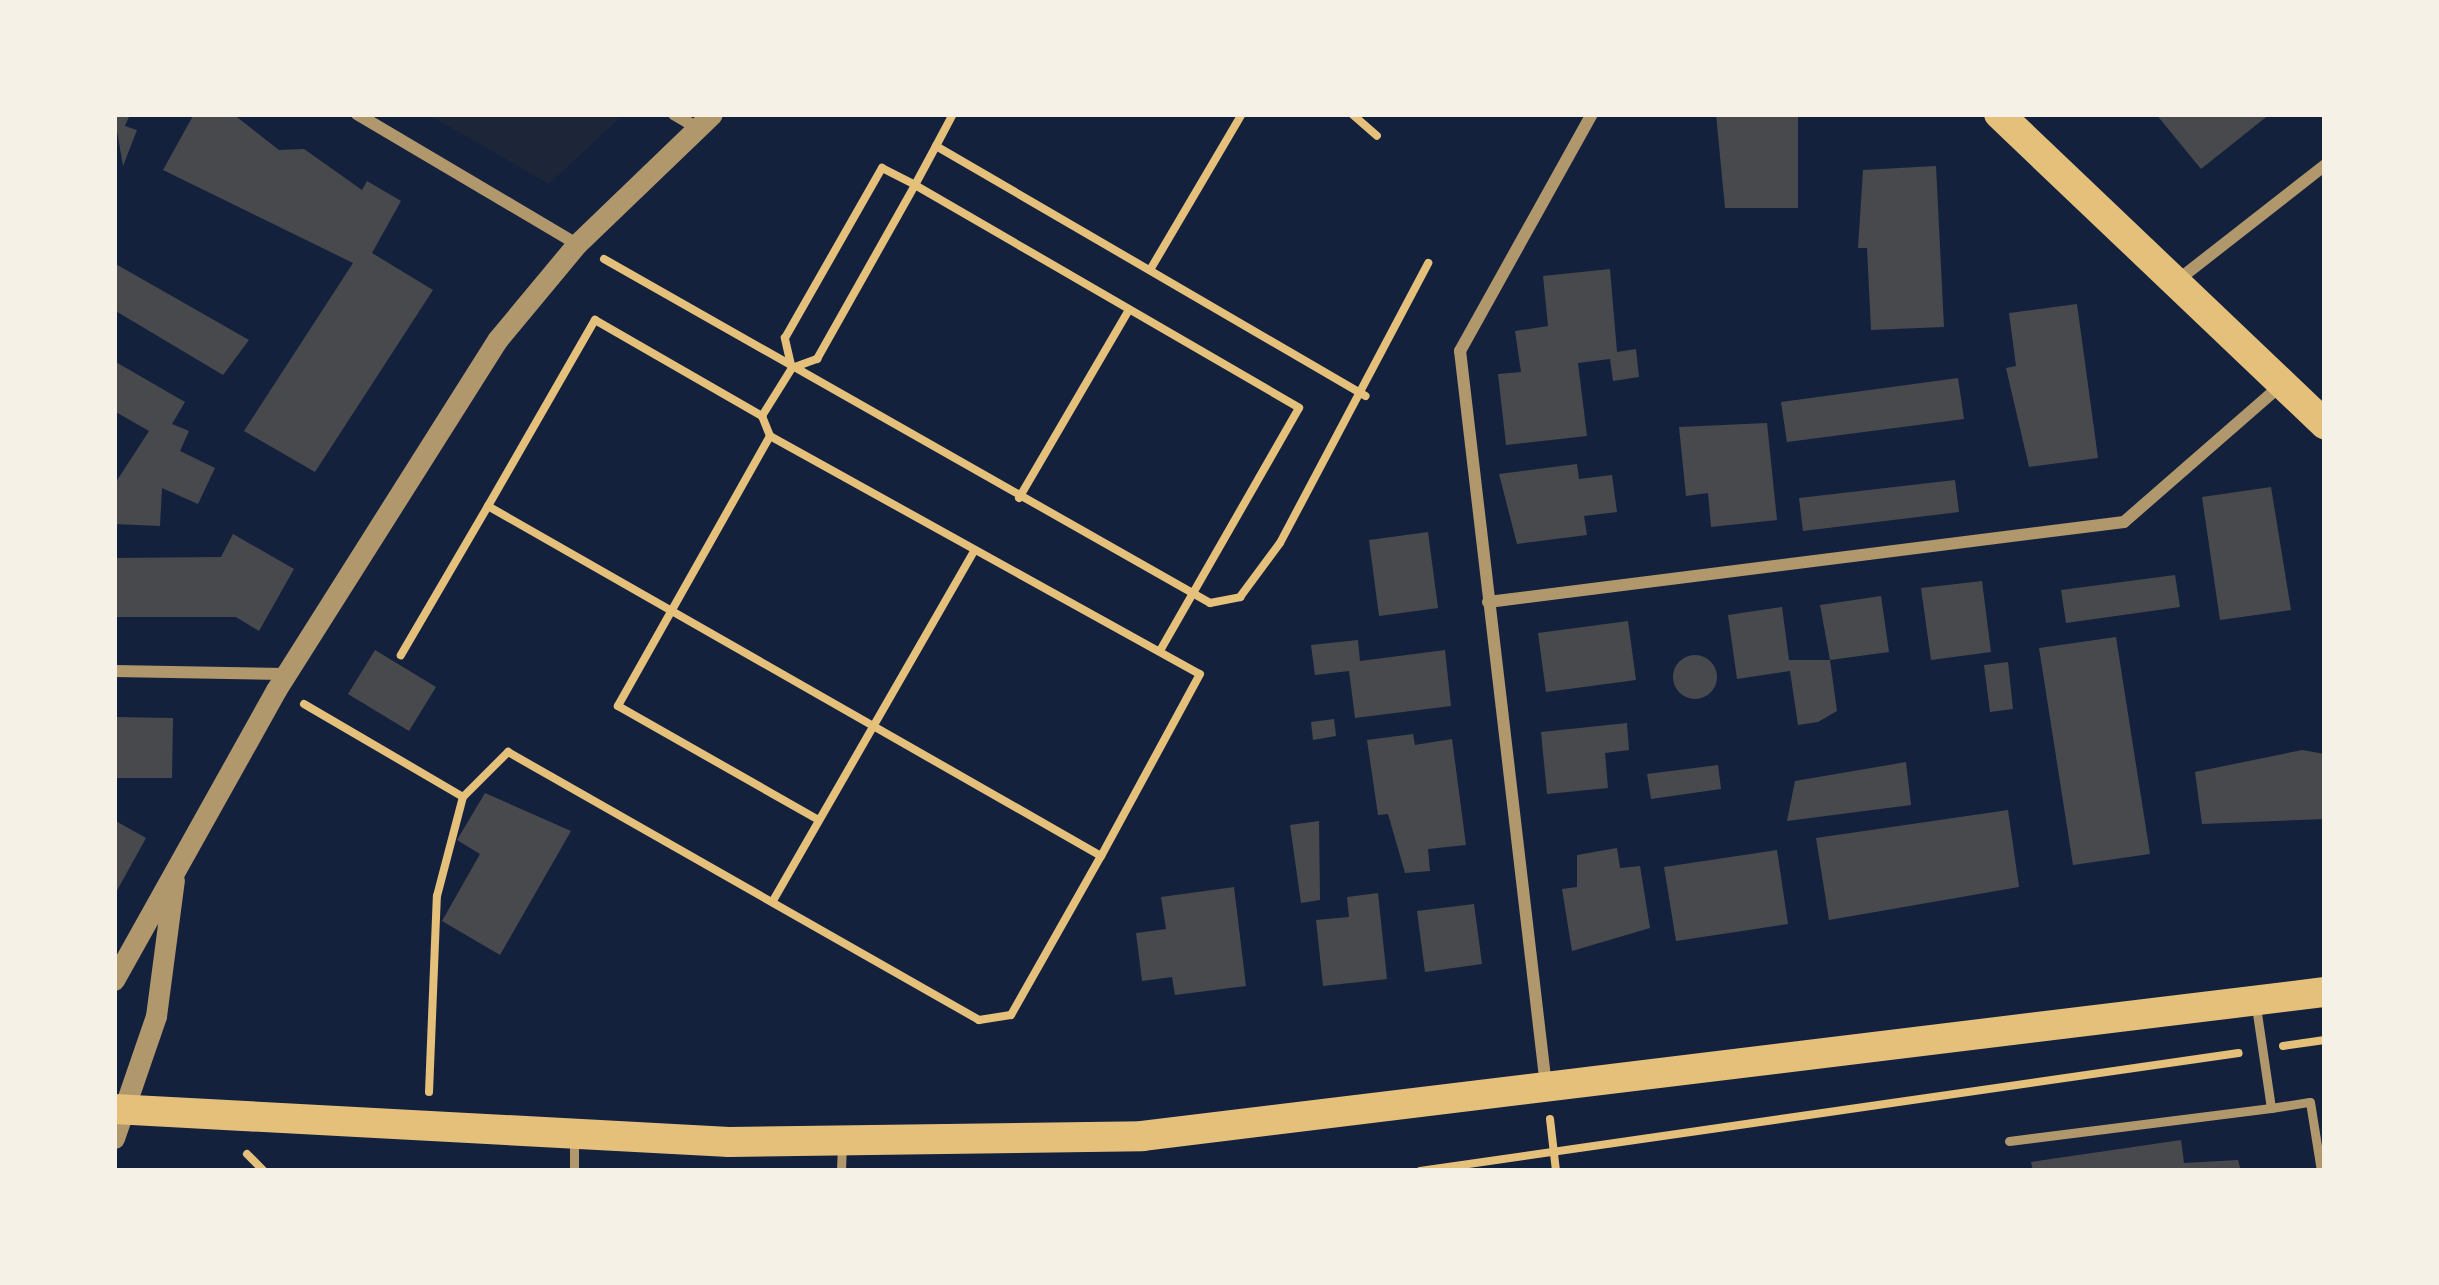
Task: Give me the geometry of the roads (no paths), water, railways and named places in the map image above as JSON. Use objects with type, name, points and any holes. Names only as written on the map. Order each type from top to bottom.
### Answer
[{"type":"main road","points":[[1999,114],[2325,424]]},
{"type":"main road","points":[[2256,1001],[2325,973]]},
{"type":"main road","points":[[118,1119],[574,1133],[842,1157],[1142,1136],[2325,992]]},
{"type":"street","points":[[357,114],[577,244]]},
{"type":"street","points":[[674,114],[705,121]]},
{"type":"street","points":[[1547,1088],[1460,351],[1592,114]]},
{"type":"street","points":[[114,980],[281,682],[445,417],[577,244],[705,121]]},
{"type":"street","points":[[2178,280],[2325,165]]},
{"type":"street","points":[[1488,602],[2124,522],[2283,382]]},
{"type":"street","points":[[114,671],[281,682]]},
{"type":"street","points":[[118,1119],[156,1016],[174,873]]},
{"type":"lane","points":[[2256,1001],[2271,1108]]},
{"type":"lane","points":[[2008,1142],[2310,1102],[2321,1171]]},
{"type":"lane","points":[[574,1133],[574,1171]]}]
